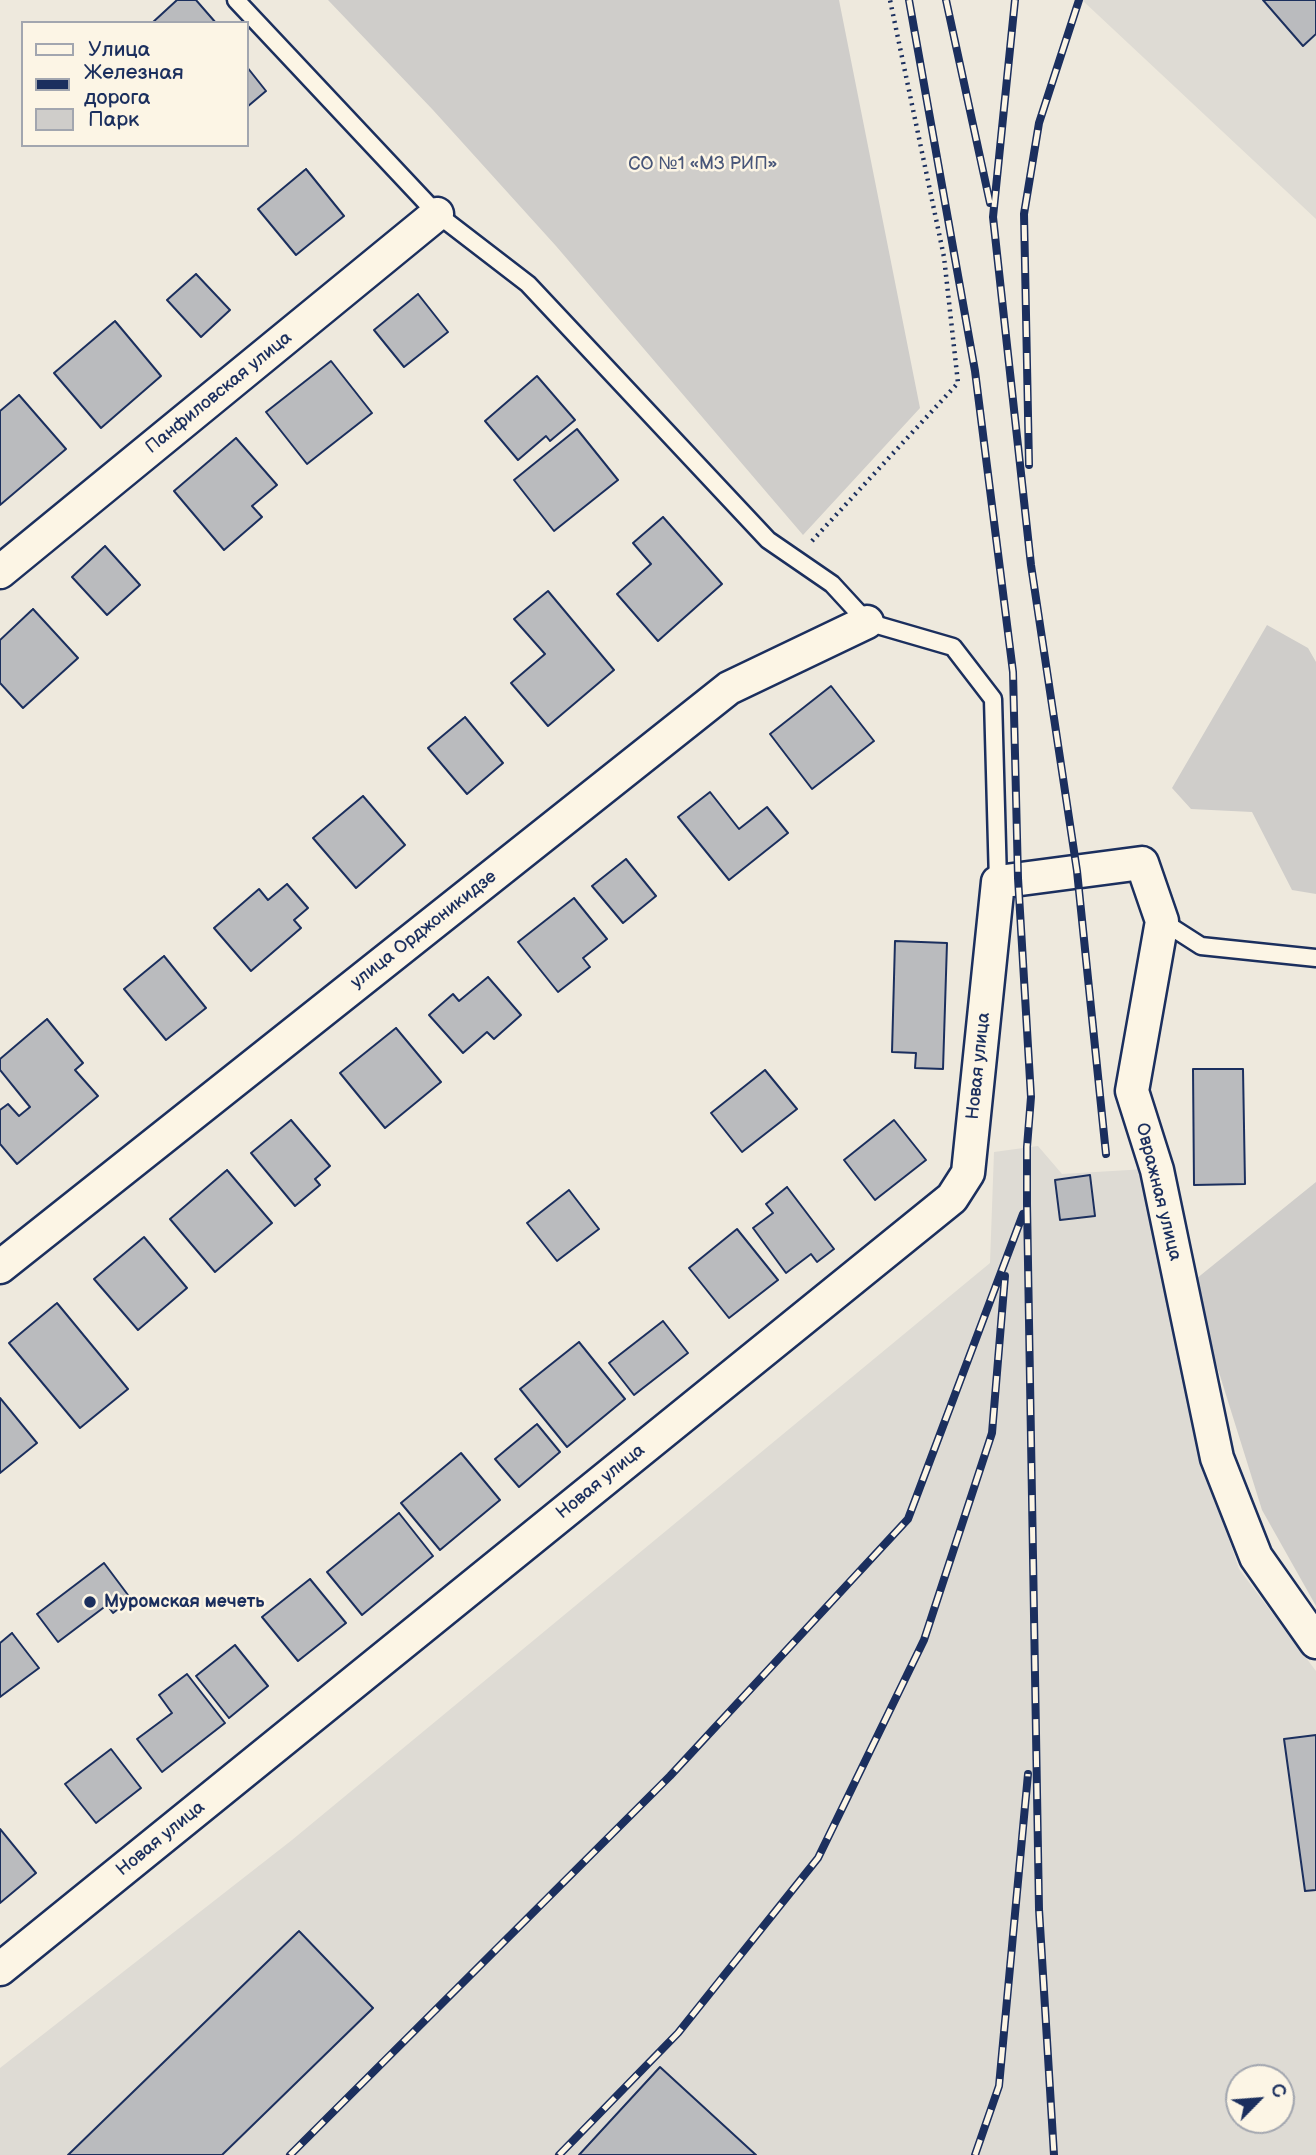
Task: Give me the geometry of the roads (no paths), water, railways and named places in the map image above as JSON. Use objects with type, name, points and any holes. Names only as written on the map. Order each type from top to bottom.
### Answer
[{"type":"street","name":"Панфиловская улица","points":[[0,572],[437,214]]},
{"type":"street","name":"улица Орджоникидзе","points":[[0,1267],[729,688],[867,622]]},
{"type":"street","name":"Овражная улица","points":[[998,881],[1142,863],[1162,921],[1132,1091],[1157,1170],[1217,1458],[1256,1556],[1316,1642]]},
{"type":"street","name":"Новая улица","points":[[0,1969],[952,1198],[968,1173],[998,881]]},
{"type":"lane","points":[[236,0],[437,214],[528,284],[768,540],[832,584],[867,622],[953,647],[993,699],[998,881]]},
{"type":"lane","points":[[1162,921],[1201,946],[1316,958]]},
{"type":"railway","points":[[909,0],[975,371],[1013,672],[1018,878],[1031,1097],[1027,1147],[1027,1204],[1039,1909],[1054,2155]]},
{"type":"railway","points":[[946,0],[990,203]]},
{"type":"railway","points":[[1015,0],[993,217],[1031,565],[1077,871],[1106,1154]]},
{"type":"railway","points":[[1029,465],[1024,214],[1039,123],[1079,0]]},
{"type":"railway","points":[[290,2155],[670,1776],[908,1519],[1023,1214]]},
{"type":"railway","points":[[559,2155],[678,2033],[818,1858],[924,1640],[992,1433],[1005,1276]]},
{"type":"railway","points":[[975,2155],[999,2086],[1028,1774]]},
{"type":"place","name":"Муромская мечеть","points":[[90,1602]]},
{"type":"park label","name":"СО №1 «МЗ РИП»","points":[[703,164]]}]
